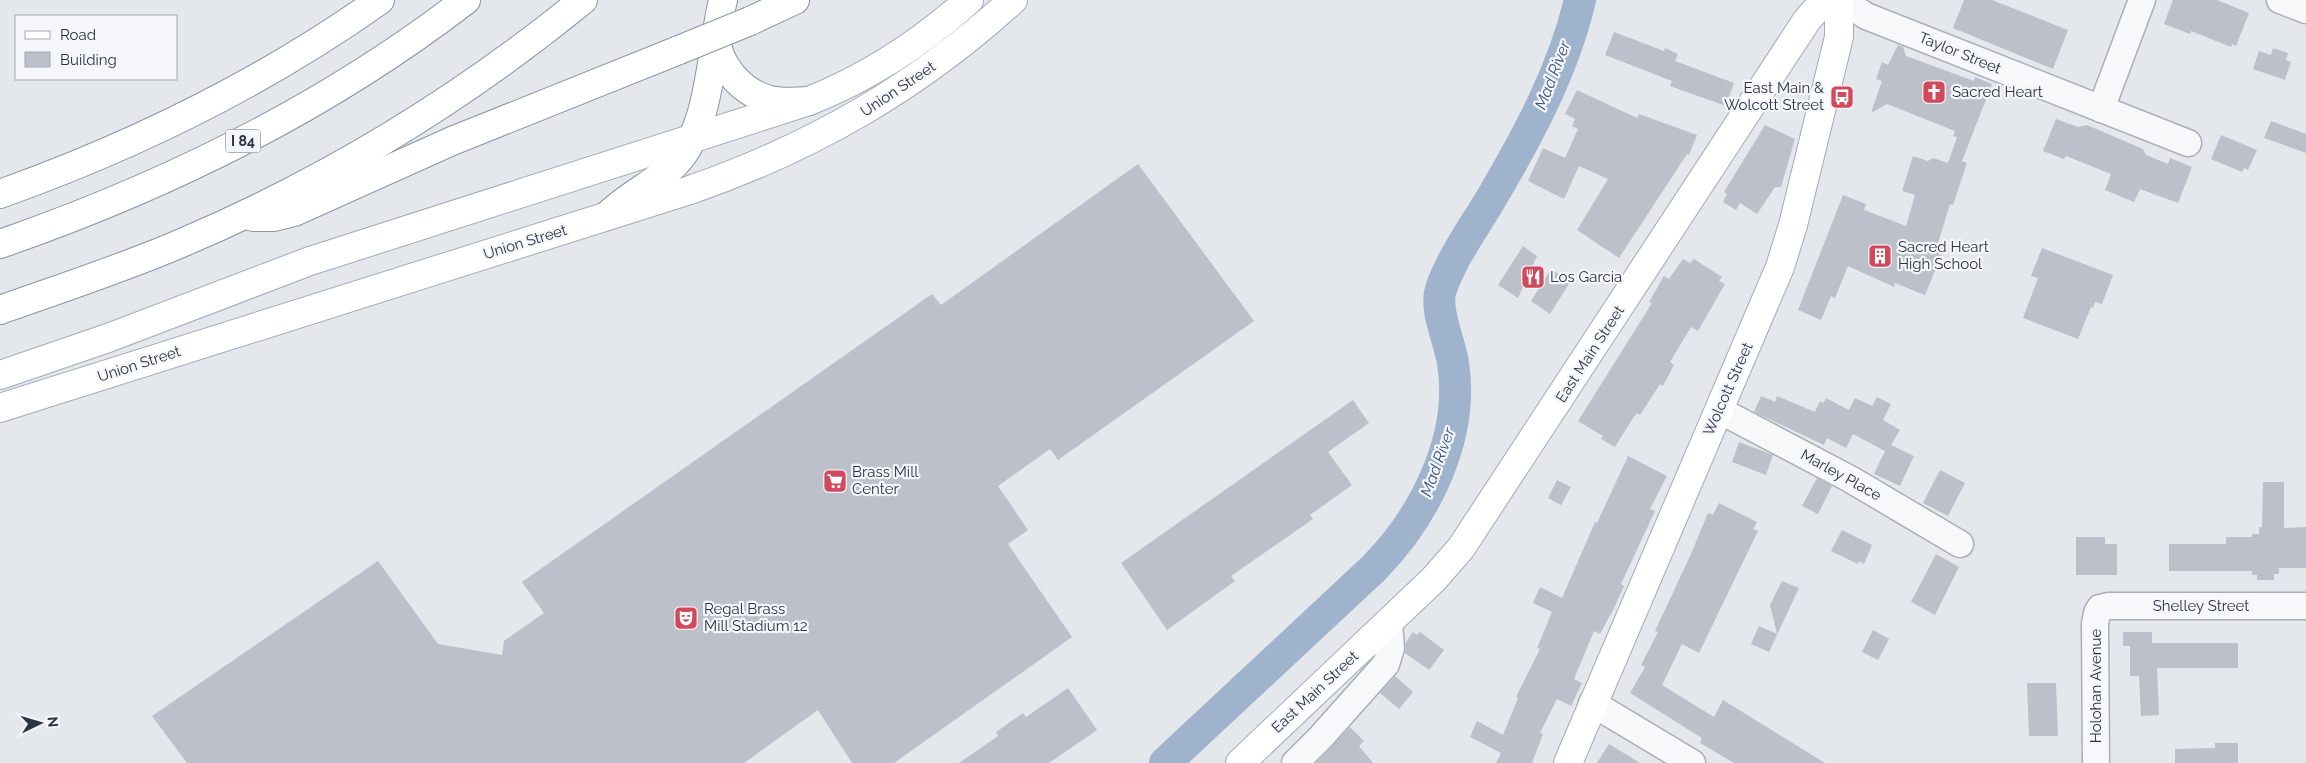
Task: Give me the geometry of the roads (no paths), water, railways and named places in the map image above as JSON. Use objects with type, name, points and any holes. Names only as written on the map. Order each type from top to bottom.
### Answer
[{"type":"main road","points":[[0,194],[130,142],[209,104],[294,55],[380,0]]},
{"type":"main road","name":"I 84","points":[[0,244],[115,201],[174,176],[227,149],[318,100],[369,69],[466,0]]},
{"type":"main road","points":[[0,310],[136,261],[242,216],[320,176],[412,123],[508,58],[583,0]]},
{"type":"main road","points":[[607,216],[630,196],[669,169],[693,140],[701,118],[723,0]]},
{"type":"main road","points":[[242,216],[274,217],[294,212],[452,141],[680,50],[795,0]]},
{"type":"main road","name":"Union Street","points":[[0,376],[108,338],[318,258],[693,140],[809,101],[853,82],[893,59],[940,25],[970,0]]},
{"type":"main road","name":"Union Street","points":[[0,408],[720,180],[823,135],[876,105],[919,76],[972,36],[1013,0]]},
{"type":"main road","name":"East Main Street","points":[[1240,763],[1443,570],[1470,535],[1807,20],[1825,0]]},
{"type":"main road","name":"Wolcott Street","points":[[1568,763],[1592,703],[1775,280],[1786,248],[1839,37],[1839,0]]},
{"type":"main road","points":[[716,32],[716,43],[720,57],[740,83],[769,100],[787,102],[809,101]]},
{"type":"street","name":"Taylor Street","points":[[1848,0],[1854,8],[1866,16],[2188,143]]},
{"type":"street","points":[[2101,109],[2142,0]]},
{"type":"street","points":[[2280,0],[2306,10]]},
{"type":"street","name":"Marley Place","points":[[1719,410],[1850,479],[1960,544]]},
{"type":"street","name":"Shelley Street","points":[[2098,610],[2109,606],[2306,606]]},
{"type":"street","name":"Holohan Avenue","points":[[2096,763],[2095,624],[2098,610]]},
{"type":"street","name":"East Main Street","points":[[1296,763],[1321,738],[1386,664],[1391,648],[1390,622]]},
{"type":"street","points":[[1592,703],[1692,763]]},
{"type":"waterway","name":"Mad River","points":[[1165,763],[1374,568],[1393,547],[1425,500],[1447,447],[1453,419],[1455,391],[1453,363],[1441,316],[1439,297],[1441,289],[1457,253],[1506,173],[1544,102],[1564,52],[1580,0]]},
{"type":"place","name":"Sacred Heart","points":[[1934,92]]},
{"type":"place","name":"East Main & Wolcott Street","points":[[1842,97]]},
{"type":"place","name":"Sacred Heart High School","points":[[1880,256]]},
{"type":"place","name":"Los Garcia","points":[[1533,277]]},
{"type":"place","name":"Brass Mill Center","points":[[835,481]]},
{"type":"place","name":"Regal Brass Mill Stadium 12","points":[[686,618]]}]
